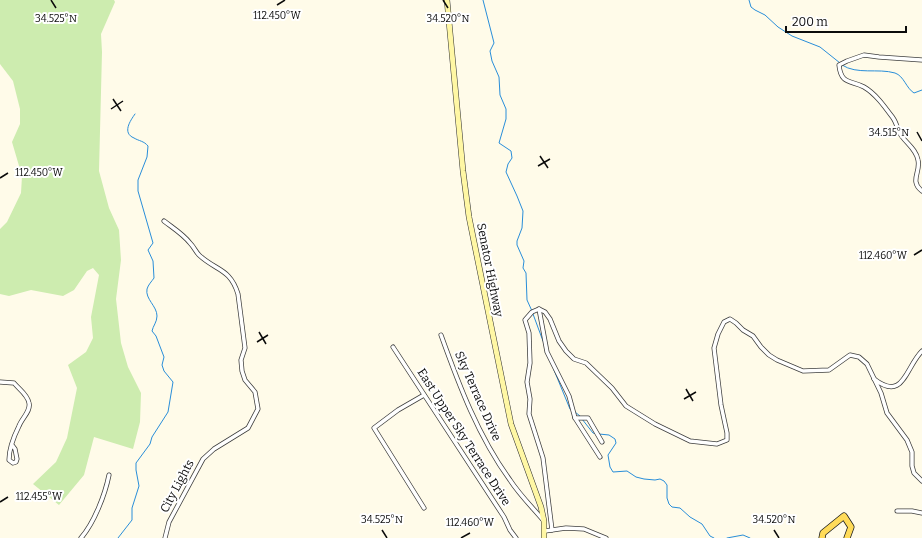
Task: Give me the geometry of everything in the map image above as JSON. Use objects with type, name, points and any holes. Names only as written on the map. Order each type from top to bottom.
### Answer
[{"type":"main road","points":[[822,538],[823,533],[844,516],[851,527],[847,538]]},
{"type":"street","name":"Senator Highway","points":[[448,0],[463,171],[469,217],[511,424],[540,507],[544,521],[544,538]]},
{"type":"street","points":[[922,60],[864,55],[838,65],[839,73],[847,82],[863,87],[882,103],[896,122],[900,133],[918,159],[915,181],[918,188],[922,191]]},
{"type":"street","name":"City Lights","points":[[164,221],[190,243],[199,255],[230,277],[236,286],[245,348],[241,360],[242,371],[245,380],[255,392],[258,410],[248,428],[214,449],[203,459],[169,522],[165,538]]},
{"type":"street","points":[[539,309],[547,352],[569,396],[575,418],[600,457]]},
{"type":"street","points":[[552,530],[543,458],[529,414],[530,399],[527,382],[530,363],[529,333],[525,320],[532,312],[539,309],[545,312],[550,319],[559,341],[566,351],[574,359],[586,363],[612,388],[626,406],[655,424],[690,441],[717,444],[727,440],[728,433],[721,405],[714,348],[718,334],[724,322],[730,320],[736,323],[743,330],[753,336],[761,348],[777,360],[804,371],[829,370],[850,355],[858,357],[867,364],[881,393],[887,413],[908,440],[912,452],[912,466],[914,473],[922,481]]},
{"type":"street","name":"Sky Terrace Drive","points":[[441,335],[460,388],[483,438],[510,481],[544,521]]},
{"type":"street","name":"East Upper Sky Terrace Drive","points":[[393,347],[504,516],[510,530],[516,538]]},
{"type":"street","points":[[874,378],[883,386],[893,388],[901,384],[922,351]]},
{"type":"street","points":[[0,382],[14,383],[26,396],[29,403],[29,409],[19,424],[12,445]]},
{"type":"street","points":[[424,395],[398,410],[374,428],[424,508]]},
{"type":"street","points":[[575,418],[588,418],[602,442]]},
{"type":"street","points":[[81,538],[96,513],[106,490],[109,475]]},
{"type":"street","points":[[897,512],[912,511],[922,513]]},
{"type":"street","points":[[545,531],[566,528],[584,529],[606,538]]},
{"type":"green space","points":[[0,0],[114,0],[115,2],[101,34],[102,52],[99,171],[109,208],[119,230],[121,260],[116,299],[121,343],[128,367],[141,393],[140,422],[133,449],[94,437],[84,475],[59,505],[33,484],[56,462],[67,438],[77,388],[68,365],[86,352],[93,338],[91,317],[99,275],[93,268],[87,271],[74,290],[63,296],[31,290],[9,296],[0,294],[0,229],[7,222],[21,193],[22,176],[12,142],[20,124],[20,109],[13,81],[0,64]]},
{"type":"waterway","points":[[483,0],[494,43],[490,51],[492,61],[499,77],[500,95],[506,109],[506,119],[499,143],[511,151],[512,158],[508,164],[506,172],[523,211],[522,228],[517,245],[524,261],[523,268],[526,273],[527,300],[532,311]]},
{"type":"waterway","points":[[749,0],[751,7],[765,15],[778,27],[792,36],[820,47],[840,63]]},
{"type":"waterway","points":[[842,65],[854,70],[895,73],[901,77],[914,93],[922,90]]},
{"type":"waterway","points":[[118,538],[132,520],[132,508],[139,486],[136,463],[150,444],[152,437],[168,412],[173,382],[164,371],[162,365],[164,357],[156,336],[152,331],[157,316],[149,299],[147,289],[154,278],[153,261],[148,250],[153,243],[138,191],[138,180],[147,157],[148,146],[130,136],[128,133],[128,127],[135,114]]},
{"type":"waterway","points":[[533,314],[543,341]]},
{"type":"waterway","points":[[554,370],[570,409]]},
{"type":"waterway","points":[[575,412],[580,416]]},
{"type":"waterway","points":[[582,419],[593,433],[596,434]]},
{"type":"waterway","points":[[599,434],[609,435],[615,439],[616,443],[608,455],[610,467],[613,472],[627,471],[636,477],[655,480],[660,479],[664,481],[667,485],[667,498],[669,504],[672,507],[680,508],[690,517],[702,524],[710,536],[714,538]]},
{"type":"waterway","points":[[727,538],[743,535],[750,538]]}]
